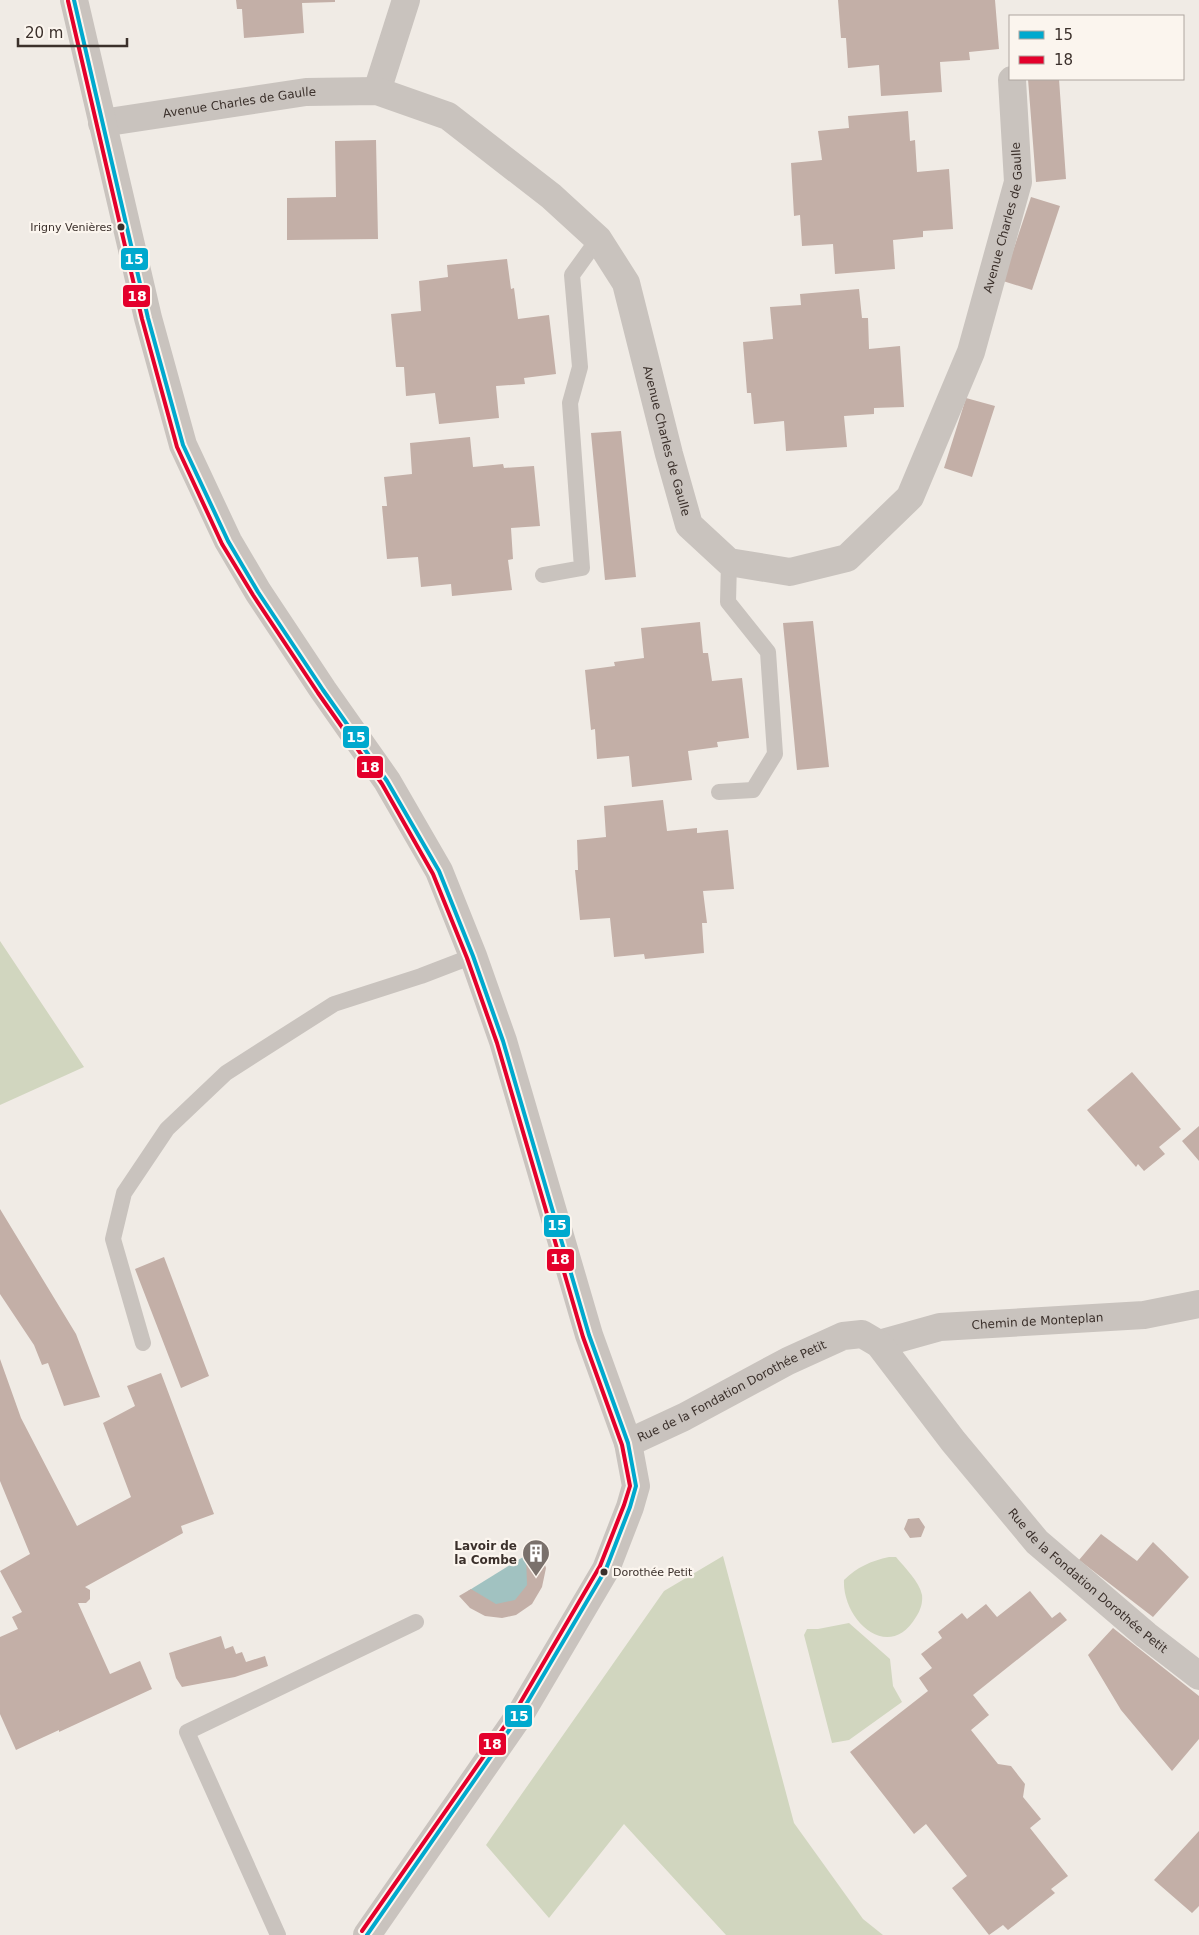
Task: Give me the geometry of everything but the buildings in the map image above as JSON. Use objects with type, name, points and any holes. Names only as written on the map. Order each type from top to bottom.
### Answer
[{"type":"street","points":[[74,0],[148,318],[183,445],[228,541],[258,592],[323,690],[387,781],[439,871],[473,956],[503,1041],[589,1335],[628,1443]]},
{"type":"street","points":[[377,91],[406,0]]},
{"type":"street","name":"Avenue Charles de Gaulle","points":[[102,123],[306,92],[377,91],[448,116],[551,196],[598,239],[626,283],[689,525],[729,562],[790,572],[847,558],[910,497],[971,352],[1018,182],[1012,80]]},
{"type":"street","name":"Chemin de Monteplan","points":[[879,1344],[940,1327],[1144,1314],[1199,1304]]},
{"type":"street","name":"Rue de la Fondation Dorothée Petit","points":[[367,1935],[521,1713],[606,1569],[636,1486],[628,1443],[684,1417],[788,1361],[843,1336],[862,1334],[879,1344],[953,1441],[1037,1542],[1199,1676]]},
{"type":"lane","points":[[543,575],[582,568],[570,403],[580,367],[572,275],[598,239]]},
{"type":"lane","points":[[719,792],[753,790],[775,754],[768,652],[728,602],[729,562]]},
{"type":"lane","points":[[143,1343],[113,1239],[124,1193],[167,1129],[226,1073],[334,1004],[421,976],[473,956]]},
{"type":"lane","points":[[278,1935],[186,1732],[416,1622]]},
{"type":"green space","points":[[0,941],[84,1067],[0,1105]]},
{"type":"green space","points":[[723,1556],[794,1823],[863,1919],[883,1935],[726,1935],[624,1824],[549,1918],[486,1845],[664,1591]]},
{"type":"green space","points":[[889,1557],[896,1557],[918,1585],[922,1595],[921,1607],[917,1615],[905,1631],[893,1637],[880,1636],[869,1631],[859,1621],[850,1609],[845,1595],[844,1580],[854,1571],[865,1565]]},
{"type":"green space","points":[[849,1623],[890,1659],[893,1686],[902,1702],[849,1740],[832,1743],[804,1635],[807,1629],[818,1629]]},
{"type":"water","points":[[528,1554],[530,1585],[516,1602],[495,1605],[468,1591]]},
{"type":"transit line","name":"15","points":[[74,0],[148,318],[183,445],[228,541],[258,592],[323,690],[387,781],[439,871],[473,956],[503,1041],[589,1335],[628,1443],[636,1486],[606,1569],[521,1713],[367,1935]]},
{"type":"transit line","name":"18","points":[[68,1],[142,319],[177,447],[222,544],[253,595],[318,693],[382,784],[433,874],[467,958],[497,1043],[583,1337],[622,1445],[630,1486],[600,1566],[516,1710],[362,1931]]},
{"type":"place","name":"Irigny Venières","points":[[121,227]]},
{"type":"place","name":"Dorothée Petit","points":[[604,1572]]},
{"type":"place","name":"Lavoir de la Combe","points":[[536,1577]]}]
